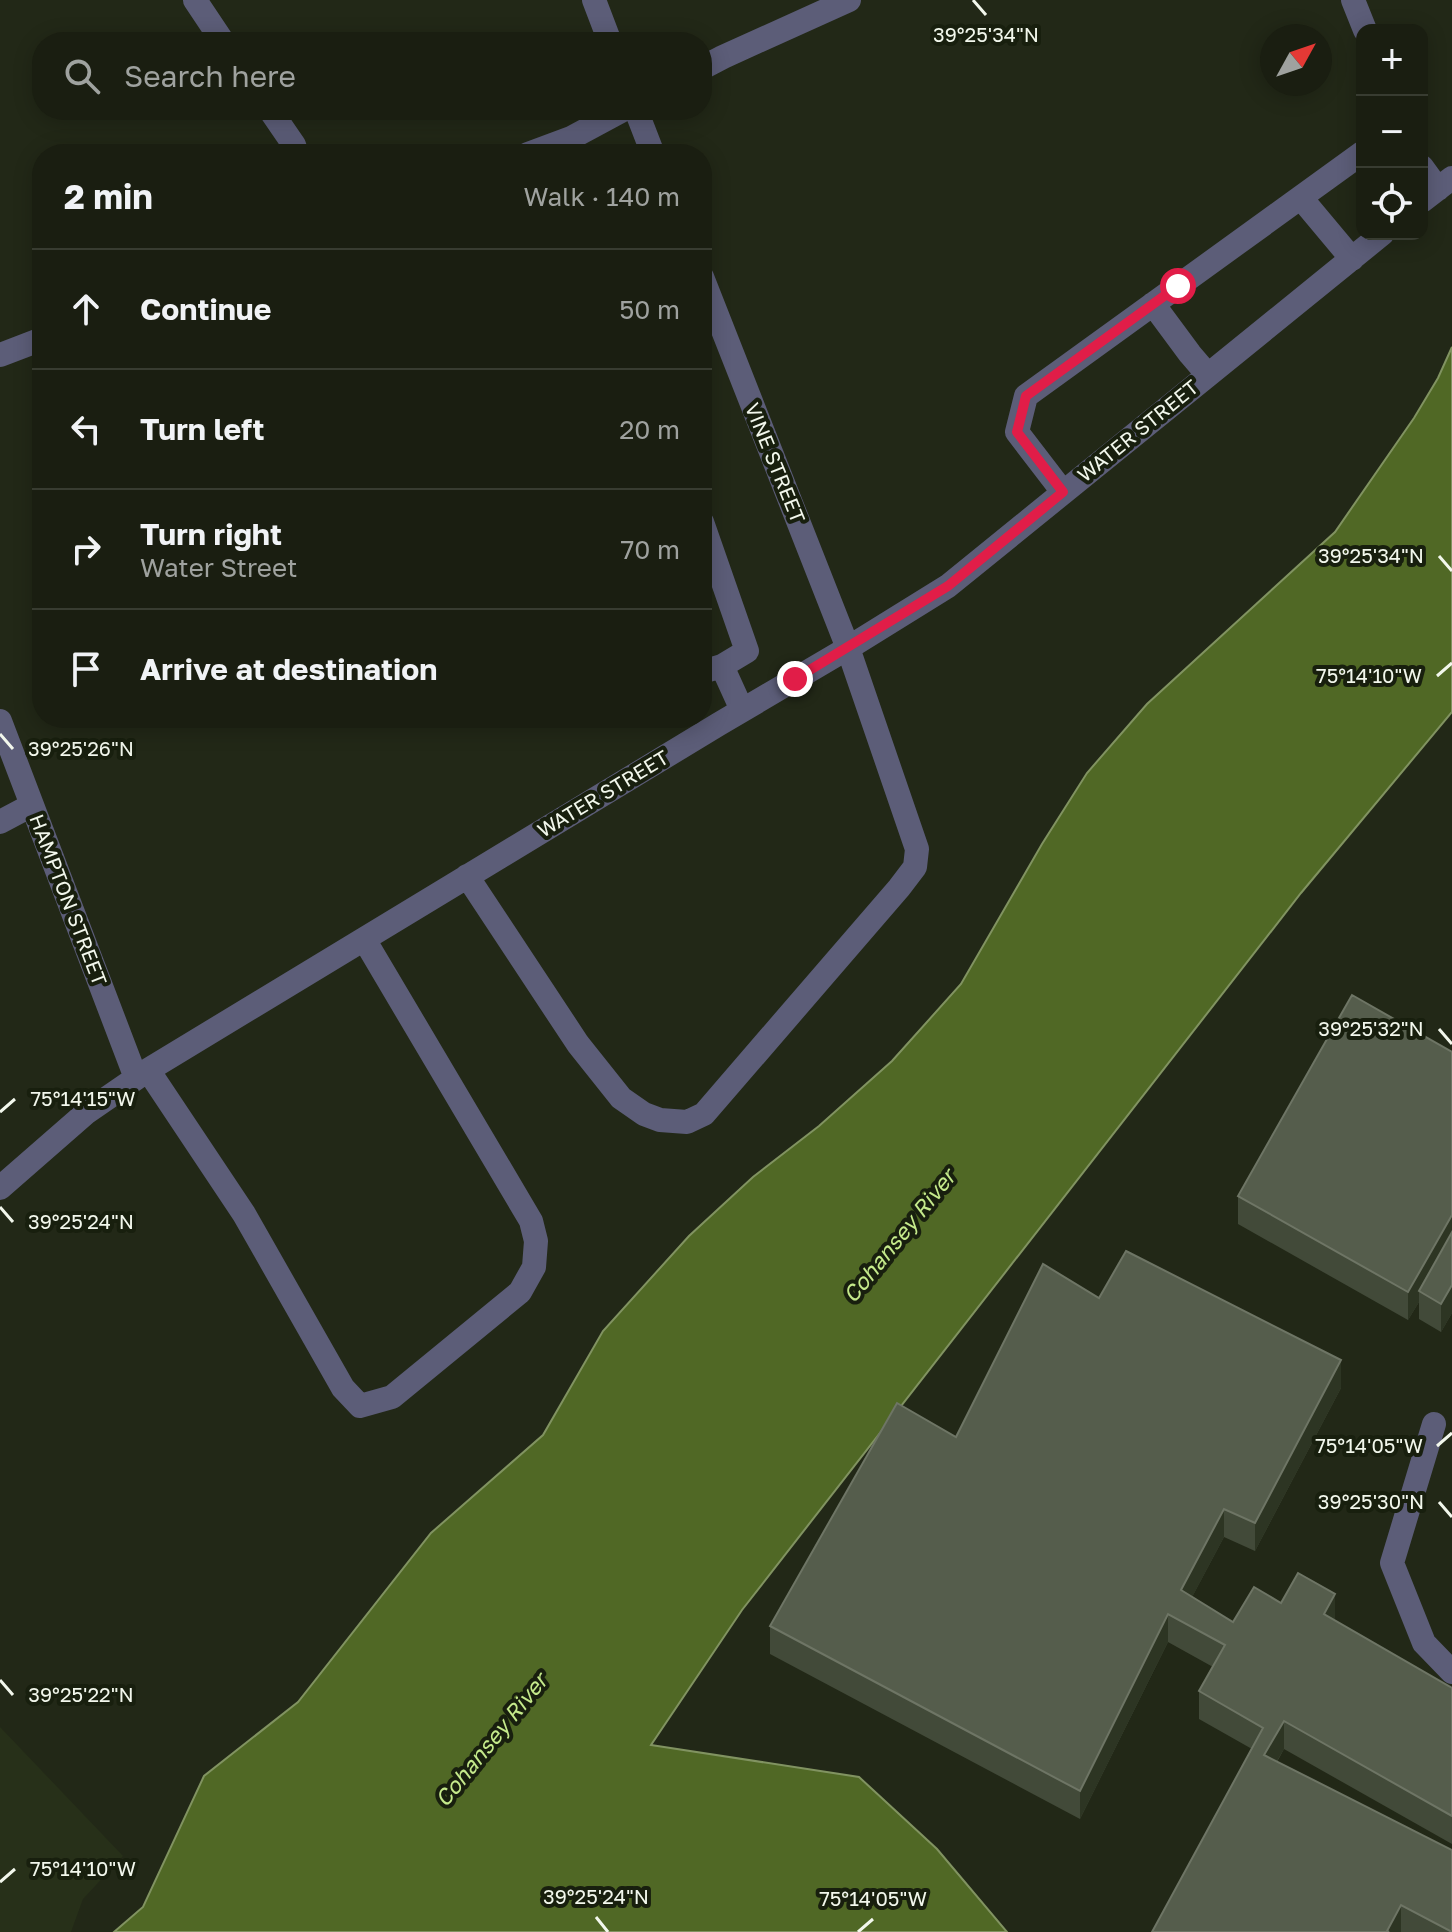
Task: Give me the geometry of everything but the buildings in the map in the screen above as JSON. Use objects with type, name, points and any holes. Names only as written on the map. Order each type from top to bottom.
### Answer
[{"type":"street","points":[[195,0],[216,32]]},
{"type":"street","points":[[594,0],[606,32]]},
{"type":"street","points":[[712,63],[849,0]]},
{"type":"street","points":[[1353,0],[1363,24]]},
{"type":"street","points":[[277,120],[293,144]]},
{"type":"street","points":[[555,144],[604,120]]},
{"type":"street","points":[[640,120],[649,144]]},
{"type":"street","points":[[1063,492],[1017,432],[1026,396],[1356,157]]},
{"type":"street","points":[[1423,168],[1437,189]]},
{"type":"street","points":[[1301,198],[1352,259]]},
{"type":"street","name":"WATER STREET","points":[[0,1188],[87,1112],[142,1074],[948,586],[1375,240]]},
{"type":"street","name":"VINE STREET","points":[[467,876],[578,1044],[621,1098],[644,1114],[660,1120],[687,1122],[704,1114],[915,867],[917,849],[848,648],[712,302]]},
{"type":"street","points":[[1153,304],[1208,375]]},
{"type":"street","points":[[0,355],[32,343]]},
{"type":"street","points":[[712,551],[747,651],[712,669],[742,710]]},
{"type":"street","name":"HAMPTON STREET","points":[[0,721],[142,1074],[244,1214],[343,1388],[360,1406],[392,1397],[520,1292],[534,1267],[536,1241],[531,1221],[364,939]]},
{"type":"street","points":[[0,822],[32,805]]},
{"type":"street","points":[[1434,1424],[1392,1563],[1424,1643],[1452,1672]]},
{"type":"shaded area","points":[[0,1727],[123,1856],[83,1899],[71,1932],[0,1932]]},
{"type":"water","name":"Cohansey River","points":[[1452,347],[1452,712],[1301,893],[742,1610],[651,1745],[859,1777],[937,1849],[1007,1932],[114,1932],[143,1907],[204,1776],[298,1702],[431,1533],[543,1435],[603,1331],[689,1236],[753,1177],[819,1126],[892,1061],[961,984],[1087,773],[1147,704],[1335,532],[1414,418]]},
{"type":"route","points":[[795,679],[948,586],[1063,492],[1017,432],[1026,396],[1178,286]]}]
